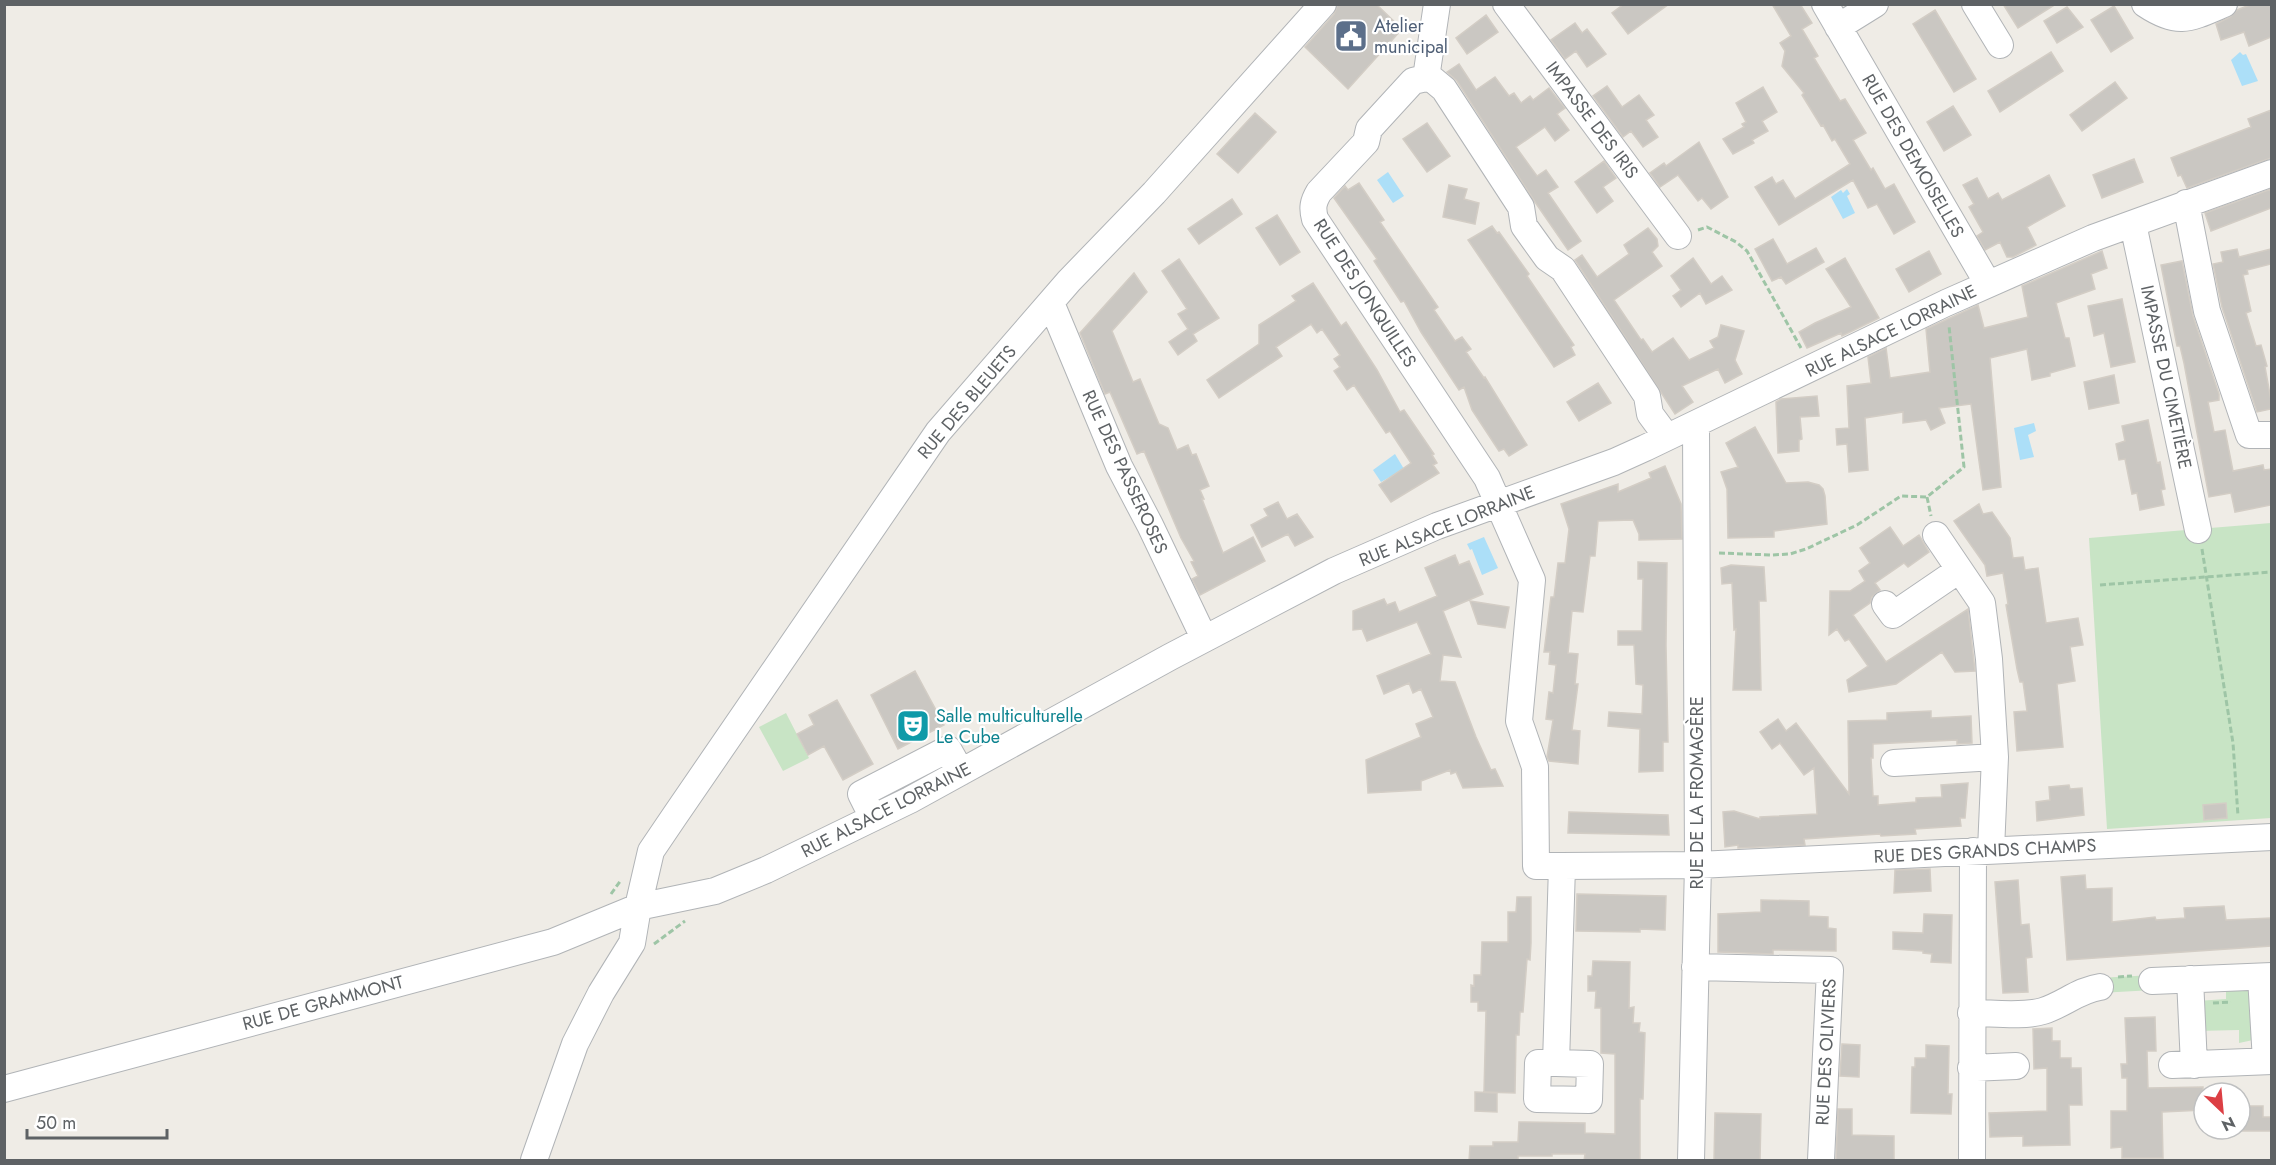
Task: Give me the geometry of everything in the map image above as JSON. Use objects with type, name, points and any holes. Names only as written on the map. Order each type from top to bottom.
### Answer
[{"type":"street","name":"RUE DES BLEUETS","points":[[534,1161],[575,1044],[601,993],[632,943],[651,851],[938,432],[1051,303],[1323,4]]},
{"type":"street","points":[[1437,4],[1426,78],[1432,79],[1444,89],[1521,207],[1524,226],[1547,258],[1563,269],[1647,396],[1650,414],[1667,437]]},
{"type":"street","name":"IMPASSE DES IRIS","points":[[1506,4],[1678,236]]},
{"type":"street","name":"RUE DES DEMOISELLES","points":[[1825,4],[1988,284]]},
{"type":"street","points":[[1838,27],[1875,4]]},
{"type":"street","points":[[1975,4],[2000,45]]},
{"type":"street","points":[[2145,4],[2162,16],[2180,20],[2224,4]]},
{"type":"street","name":"RUE DES JONQUILLES","points":[[1426,78],[1413,81],[1369,129],[1366,142],[1319,192],[1313,211],[1315,219],[1487,478],[1532,580],[1519,721],[1535,767],[1536,866],[1562,866]]},
{"type":"street","name":"RUE ALSACE LORRAINE","points":[[638,907],[715,891],[765,870],[873,818],[1204,638],[1334,571],[1437,526],[1614,462],[1696,425],[1946,303],[2093,238],[2271,173]]},
{"type":"street","points":[[2186,203],[2206,311],[2249,435],[2271,435]]},
{"type":"street","name":"IMPASSE DU CIMETIÈRE","points":[[2133,224],[2199,530]]},
{"type":"street","name":"RUE DES PASSEROSES","points":[[1051,303],[1119,466],[1204,638]]},
{"type":"street","name":"RUE DE LA FROMAGÈRE","points":[[1691,1161],[1698,866],[1696,425]]},
{"type":"street","points":[[1936,535],[1982,603],[1989,659],[1995,757],[1982,851],[1971,1013],[1972,1161]]},
{"type":"street","points":[[1885,604],[1893,615],[1959,570]]},
{"type":"street","points":[[1893,763],[1995,757]]},
{"type":"street","name":"RUE DES GRANDS CHAMPS","points":[[1562,866],[1698,866],[2271,837]]},
{"type":"street","points":[[1556,1063],[1562,866]]},
{"type":"street","name":"RUE DE GRAMMONT","points":[[4,1089],[553,942],[638,907]]},
{"type":"street","name":"RUE DES OLIVIERS","points":[[1695,967],[1830,970],[1821,1161]]},
{"type":"street","points":[[2152,981],[2190,979],[2266,976],[2269,1061],[2183,1065],[2190,979]]},
{"type":"street","points":[[1971,1013],[2043,1011],[2089,988],[2098,987]]},
{"type":"street","points":[[1971,1068],[2016,1066]]},
{"type":"path","points":[[1678,236],[1707,227],[1736,242],[1747,251],[1812,368]]},
{"type":"path","points":[[1695,552],[1772,555],[1798,552],[1857,525],[1901,496],[1927,497],[1964,467],[1946,303]]},
{"type":"path","points":[[2199,530],[2233,742],[2239,839]]},
{"type":"path","points":[[2100,585],[2271,572]]},
{"type":"path","points":[[610,896],[622,878]]},
{"type":"path","points":[[2098,987],[2099,978],[2152,975],[2152,981]]},
{"type":"green space","points":[[2271,523],[2271,818],[2107,829],[2089,538]]},
{"type":"green space","points":[[786,713],[809,758],[783,771],[759,727]]},
{"type":"green space","points":[[2152,975],[2153,990],[2100,993],[2099,978]]},
{"type":"green space","points":[[2226,987],[2249,989],[2253,1040],[2239,1043],[2239,1030],[2197,1031],[2197,1001],[2226,999]]},
{"type":"water","points":[[2240,52],[2243,55],[2246,54],[2258,81],[2242,86],[2231,60]]},
{"type":"water","points":[[1388,172],[1404,196],[1393,203],[1377,180]]},
{"type":"water","points":[[1847,189],[1850,194],[1847,196],[1855,213],[1843,219],[1831,197]]},
{"type":"water","points":[[2034,423],[2036,431],[2028,435],[2034,457],[2020,460],[2014,428]]},
{"type":"water","points":[[1395,454],[1404,469],[1381,482],[1373,470]]},
{"type":"water","points":[[1484,537],[1498,568],[1482,575],[1472,549],[1470,550],[1467,544]]},
{"type":"building","points":[[1338,4],[1376,4],[1402,29],[1348,89],[1305,47],[1334,14]]},
{"type":"building","points":[[1624,4],[1669,4],[1628,34],[1612,13]]},
{"type":"building","points":[[1772,4],[1800,4],[1812,23],[1802,29],[1818,56],[1814,58],[1840,101],[1845,99],[1866,133],[1853,140],[1885,189],[1894,184],[1915,222],[1894,234],[1877,204],[1868,208],[1853,180],[1779,225],[1755,187],[1772,177],[1776,184],[1783,180],[1795,199],[1850,164],[1835,139],[1832,141],[1823,125],[1821,126],[1802,95],[1804,93],[1782,66],[1785,51],[1780,43],[1791,36]]},
{"type":"building","points":[[2003,4],[2056,4],[2018,28]]},
{"type":"building","points":[[2252,4],[2271,4],[2271,37],[2249,46],[2244,32],[2221,40],[2216,24],[2230,17],[2237,10]]},
{"type":"building","points":[[2114,6],[2133,38],[2111,52],[2091,20]]},
{"type":"building","points":[[2067,7],[2083,27],[2057,43],[2044,21]]},
{"type":"building","points":[[1935,10],[1976,79],[1954,92],[1913,24]]},
{"type":"building","points":[[1486,15],[1498,32],[1467,54],[1456,38]]},
{"type":"building","points":[[1575,23],[1582,33],[1587,29],[1606,54],[1587,67],[1576,51],[1565,59],[1551,40]]},
{"type":"building","points":[[2051,52],[2063,71],[2000,112],[1988,91]]},
{"type":"building","points":[[1459,64],[1476,90],[1495,77],[1509,96],[1514,93],[1521,103],[1530,96],[1533,100],[1549,88],[1565,108],[1557,114],[1569,130],[1555,141],[1545,127],[1516,147],[1537,176],[1546,170],[1558,187],[1548,193],[1581,241],[1568,250],[1457,81],[1447,72]]},
{"type":"building","points":[[2115,82],[2127,98],[2082,131],[2070,115]]},
{"type":"building","points":[[1607,86],[1622,107],[1639,95],[1654,115],[1646,120],[1658,137],[1643,147],[1631,131],[1623,137],[1593,96]]},
{"type":"building","points":[[1763,87],[1777,112],[1762,121],[1768,131],[1752,140],[1754,143],[1733,154],[1723,139],[1744,127],[1742,124],[1746,122],[1736,103]]},
{"type":"building","points":[[1953,106],[1971,135],[1944,151],[1927,122]]},
{"type":"building","points":[[2271,110],[2271,158],[2187,188],[2181,175],[2178,176],[2171,158],[2251,127],[2248,119]]},
{"type":"building","points":[[1255,113],[1276,132],[1238,173],[1217,154]]},
{"type":"building","points":[[1427,123],[1450,156],[1427,172],[1403,139]]},
{"type":"building","points":[[1699,142],[1728,197],[1711,209],[1702,198],[1698,201],[1678,175],[1660,187],[1650,173],[1664,163],[1666,166]]},
{"type":"building","points":[[2134,159],[2143,182],[2102,198],[2093,175]]},
{"type":"building","points":[[1604,161],[1616,178],[1603,187],[1613,201],[1597,213],[1575,182]]},
{"type":"building","points":[[2049,175],[2065,206],[2027,227],[2036,245],[2013,257],[2007,257],[2000,242],[1985,250],[1977,236],[1983,232],[1969,207],[1974,204],[1963,185],[1977,178],[1988,199],[1998,193],[2002,200]]},
{"type":"building","points":[[1359,183],[1384,220],[1380,222],[1438,307],[1434,310],[1455,341],[1462,337],[1471,349],[1466,352],[1485,377],[1527,445],[1509,456],[1504,449],[1499,451],[1472,410],[1464,387],[1459,390],[1421,332],[1404,301],[1401,302],[1374,261],[1377,259],[1334,198],[1345,186],[1348,190]]},
{"type":"building","points":[[1449,185],[1467,189],[1464,199],[1479,203],[1475,224],[1443,217]]},
{"type":"building","points":[[2271,189],[2271,208],[2211,231],[2205,213]]},
{"type":"building","points":[[1232,199],[1242,214],[1199,244],[1188,229]]},
{"type":"building","points":[[1277,215],[1300,252],[1280,265],[1256,228]]},
{"type":"building","points":[[1492,226],[1497,233],[1499,232],[1529,274],[1527,276],[1574,345],[1571,347],[1575,355],[1554,367],[1468,240]]},
{"type":"building","points":[[1648,228],[1657,239],[1658,246],[1652,252],[1662,266],[1614,300],[1641,340],[1643,339],[1652,352],[1673,338],[1689,360],[1714,348],[1710,341],[1718,337],[1721,325],[1744,331],[1735,360],[1742,374],[1725,383],[1718,369],[1682,386],[1693,402],[1675,414],[1575,260],[1582,255],[1597,277],[1629,254],[1624,245]]},
{"type":"building","points":[[1773,239],[1787,264],[1816,248],[1824,262],[1786,284],[1781,277],[1772,281],[1755,249]]},
{"type":"building","points":[[2237,249],[2239,257],[2271,249],[2271,264],[2247,270],[2248,274],[2243,275],[2251,311],[2246,313],[2256,346],[2261,345],[2267,366],[2265,367],[2271,400],[2271,409],[2257,412],[2222,307],[2213,264],[2223,262],[2221,252]]},
{"type":"building","points":[[1929,251],[1941,274],[1909,292],[1896,269]]},
{"type":"building","points":[[2102,251],[2107,268],[2091,274],[2095,289],[2056,303],[2065,338],[2069,338],[2075,366],[2032,380],[2027,349],[1990,358],[2001,487],[1983,490],[1971,404],[1939,408],[1945,423],[1931,430],[1926,420],[1903,423],[1903,412],[1865,418],[1868,470],[1849,472],[1847,444],[1837,445],[1836,429],[1849,428],[1847,386],[1871,383],[1868,357],[1886,348],[1890,378],[1930,372],[1926,329],[1978,305],[1984,328],[2028,317],[2022,286]]},
{"type":"building","points":[[1693,258],[1711,284],[1722,276],[1732,290],[1706,304],[1700,293],[1681,307],[1673,296],[1681,290],[1671,276]]},
{"type":"building","points":[[1845,258],[1879,318],[1842,336],[1841,333],[1807,348],[1799,332],[1851,307],[1826,269]]},
{"type":"building","points":[[1179,259],[1219,318],[1193,334],[1197,341],[1178,355],[1169,342],[1188,329],[1178,314],[1187,309],[1162,271]]},
{"type":"building","points":[[2182,261],[2193,316],[2219,394],[2219,400],[2208,402],[2214,432],[2225,430],[2233,471],[2263,465],[2264,470],[2271,469],[2271,505],[2235,512],[2231,493],[2209,497],[2184,363],[2180,346],[2177,346],[2161,265]]},
{"type":"building","points":[[1134,273],[1147,292],[1112,331],[1133,382],[1140,379],[1159,424],[1168,428],[1177,450],[1188,445],[1192,455],[1196,454],[1209,486],[1200,490],[1204,499],[1202,499],[1223,553],[1253,537],[1265,561],[1200,595],[1192,579],[1198,576],[1191,562],[1194,561],[1181,538],[1144,451],[1137,454],[1110,392],[1105,394],[1080,333]]},
{"type":"building","points":[[1313,283],[1341,326],[1346,322],[1377,370],[1400,412],[1404,410],[1434,454],[1432,455],[1437,463],[1433,465],[1439,473],[1391,502],[1379,485],[1411,463],[1390,431],[1386,433],[1354,385],[1347,390],[1334,371],[1340,367],[1334,359],[1340,355],[1322,329],[1317,333],[1311,324],[1276,347],[1282,356],[1219,398],[1207,380],[1259,344],[1259,325],[1296,301],[1292,296]]},
{"type":"building","points":[[2122,299],[2135,362],[2111,367],[2104,333],[2094,336],[2088,306]]},
{"type":"building","points":[[2114,375],[2119,403],[2089,409],[2084,382]]},
{"type":"building","points":[[1598,383],[1611,403],[1579,421],[1567,402]]},
{"type":"building","points":[[1817,396],[1819,416],[1800,417],[1802,439],[1799,440],[1799,451],[1778,453],[1776,402],[1781,399]]},
{"type":"building","points":[[2148,420],[2157,463],[2160,462],[2165,489],[2161,490],[2164,505],[2140,510],[2137,493],[2132,494],[2125,459],[2119,460],[2116,444],[2125,441],[2122,426]]},
{"type":"building","points":[[1755,427],[1786,483],[1808,482],[1819,485],[1823,489],[1827,524],[1774,531],[1774,537],[1728,538],[1727,489],[1721,472],[1738,467],[1726,443]]},
{"type":"building","points":[[1665,466],[1681,504],[1682,539],[1639,540],[1633,520],[1598,521],[1595,556],[1590,556],[1583,612],[1572,611],[1568,653],[1578,654],[1575,684],[1578,684],[1572,730],[1580,731],[1578,764],[1549,761],[1547,757],[1553,720],[1546,719],[1549,692],[1553,693],[1556,665],[1549,664],[1550,652],[1544,652],[1551,597],[1554,597],[1558,563],[1565,563],[1569,529],[1561,504],[1618,484],[1618,492],[1651,478],[1649,473]]},
{"type":"building","points":[[1278,502],[1287,519],[1297,514],[1313,537],[1295,546],[1288,534],[1262,547],[1251,525],[1268,516],[1264,509]]},
{"type":"building","points":[[1979,504],[1983,514],[1992,512],[2010,538],[2013,558],[2023,557],[2025,570],[2038,568],[2046,623],[2078,618],[2083,645],[2070,647],[2075,681],[2057,684],[2063,747],[2017,751],[2014,712],[2027,711],[2023,682],[2020,682],[2017,669],[2003,573],[1987,576],[1985,565],[1954,521]]},
{"type":"building","points":[[1890,527],[1903,546],[1919,535],[1929,552],[1908,567],[1904,563],[1875,583],[1880,590],[1872,597],[1870,603],[1853,615],[1886,662],[1968,609],[1975,671],[1955,672],[1942,652],[1896,684],[1849,692],[1847,680],[1868,666],[1849,639],[1845,641],[1837,629],[1829,635],[1830,591],[1850,591],[1865,581],[1859,571],[1870,563],[1860,548]]},
{"type":"building","points":[[1455,555],[1459,565],[1469,561],[1483,594],[1443,611],[1461,657],[1443,655],[1440,681],[1455,682],[1491,770],[1495,769],[1503,786],[1463,788],[1456,772],[1451,774],[1450,770],[1421,781],[1421,790],[1368,793],[1366,760],[1421,737],[1416,724],[1433,717],[1421,689],[1413,693],[1409,683],[1384,694],[1377,676],[1431,654],[1417,622],[1367,641],[1362,629],[1353,630],[1353,611],[1384,599],[1387,605],[1395,602],[1399,612],[1437,596],[1425,568]]},
{"type":"building","points":[[1638,562],[1667,563],[1668,742],[1663,742],[1663,771],[1639,772],[1640,729],[1608,726],[1609,712],[1642,714],[1643,685],[1636,684],[1634,645],[1618,645],[1618,631],[1642,631],[1643,579],[1638,579]]},
{"type":"building","points":[[1731,565],[1764,567],[1766,601],[1759,601],[1761,690],[1733,690],[1736,629],[1734,630],[1732,583],[1722,584],[1721,568]]},
{"type":"building","points":[[1470,601],[1509,607],[1505,628],[1478,624]]},
{"type":"building","points":[[915,671],[944,725],[898,749],[871,695]]},
{"type":"building","points":[[837,700],[873,764],[843,780],[824,746],[808,755],[797,734],[814,725],[809,715]]},
{"type":"building","points":[[1931,711],[1931,718],[1971,716],[1972,743],[1957,744],[1957,740],[1873,744],[1873,758],[1871,758],[1873,796],[1878,796],[1878,805],[1916,802],[1916,798],[1942,797],[1941,785],[1968,783],[1965,818],[1960,818],[1961,826],[1915,829],[1916,834],[1804,839],[1805,845],[1725,847],[1723,812],[1734,811],[1760,819],[1760,817],[1817,814],[1814,768],[1804,775],[1780,743],[1772,749],[1760,732],[1778,719],[1786,731],[1796,723],[1849,794],[1848,721],[1887,720],[1887,713]]},
{"type":"building","points":[[2069,785],[2070,789],[2082,788],[2084,815],[2037,821],[2036,802],[2050,800],[2049,787]]},
{"type":"building","points":[[2226,803],[2227,818],[2204,820],[2203,805]]},
{"type":"building","points":[[1569,812],[1668,815],[1669,835],[1568,833]]},
{"type":"building","points":[[1930,869],[1931,891],[1894,893],[1895,870]]},
{"type":"building","points":[[2085,875],[2086,889],[2112,888],[2112,922],[2155,917],[2156,920],[2185,918],[2184,908],[2224,906],[2226,920],[2271,918],[2271,946],[2067,960],[2061,877]]},
{"type":"building","points":[[2018,880],[2021,925],[2029,924],[2032,957],[2026,958],[2028,992],[2003,993],[1995,882]]},
{"type":"building","points":[[1577,894],[1666,896],[1665,930],[1576,931]]},
{"type":"building","points":[[1517,897],[1531,897],[1531,943],[1530,960],[1527,959],[1523,1012],[1520,1012],[1519,1035],[1516,1035],[1515,1093],[1484,1092],[1486,1011],[1478,1011],[1478,1002],[1471,1002],[1471,985],[1474,986],[1474,975],[1481,975],[1482,942],[1508,942],[1508,912],[1516,912]]},
{"type":"building","points":[[1761,900],[1809,901],[1809,916],[1828,917],[1828,928],[1836,929],[1836,951],[1773,950],[1773,954],[1718,952],[1718,914],[1761,912]]},
{"type":"building","points":[[1924,914],[1952,915],[1951,963],[1931,962],[1932,954],[1923,953],[1923,951],[1893,949],[1893,932],[1923,933]]},
{"type":"building","points":[[1593,961],[1630,962],[1629,1008],[1634,1007],[1633,1023],[1640,1023],[1639,1032],[1645,1033],[1643,1099],[1640,1099],[1640,1161],[1584,1161],[1585,1154],[1552,1154],[1552,1156],[1518,1156],[1518,1161],[1469,1161],[1470,1146],[1493,1146],[1493,1142],[1518,1142],[1519,1122],[1585,1123],[1585,1133],[1615,1134],[1615,1054],[1601,1053],[1601,1008],[1595,1008],[1596,991],[1588,991],[1588,976],[1592,976]]},
{"type":"building","points":[[2155,1017],[2156,1051],[2147,1051],[2148,1088],[2192,1087],[2192,1111],[2162,1112],[2163,1158],[2122,1158],[2122,1147],[2111,1148],[2111,1111],[2127,1111],[2127,1078],[2122,1078],[2121,1064],[2127,1064],[2125,1018]]},
{"type":"building","points":[[2052,1028],[2052,1041],[2060,1041],[2060,1058],[2071,1058],[2071,1068],[2081,1068],[2082,1105],[2069,1105],[2070,1145],[2023,1146],[2023,1136],[1990,1137],[1989,1113],[2047,1111],[2047,1068],[2034,1069],[2033,1029]]},
{"type":"building","points":[[1842,1044],[1860,1045],[1859,1077],[1840,1076]]},
{"type":"building","points":[[1926,1045],[1949,1046],[1948,1094],[1952,1094],[1951,1114],[1911,1113],[1912,1067],[1915,1067],[1915,1058],[1926,1058]]},
{"type":"building","points":[[1475,1092],[1497,1093],[1497,1112],[1475,1111]]},
{"type":"building","points":[[2252,1106],[2263,1106],[2263,1117],[2271,1117],[2271,1131],[2252,1131]]},
{"type":"building","points":[[1838,1109],[1852,1109],[1852,1135],[1894,1136],[1894,1161],[1836,1161]]},
{"type":"building","points":[[1715,1113],[1761,1114],[1760,1161],[1714,1161]]},
{"type":"place","name":"Atelier municipal","points":[[1351,36]]},
{"type":"place","name":"Salle multiculturelle Le Cube","points":[[913,726]]}]
